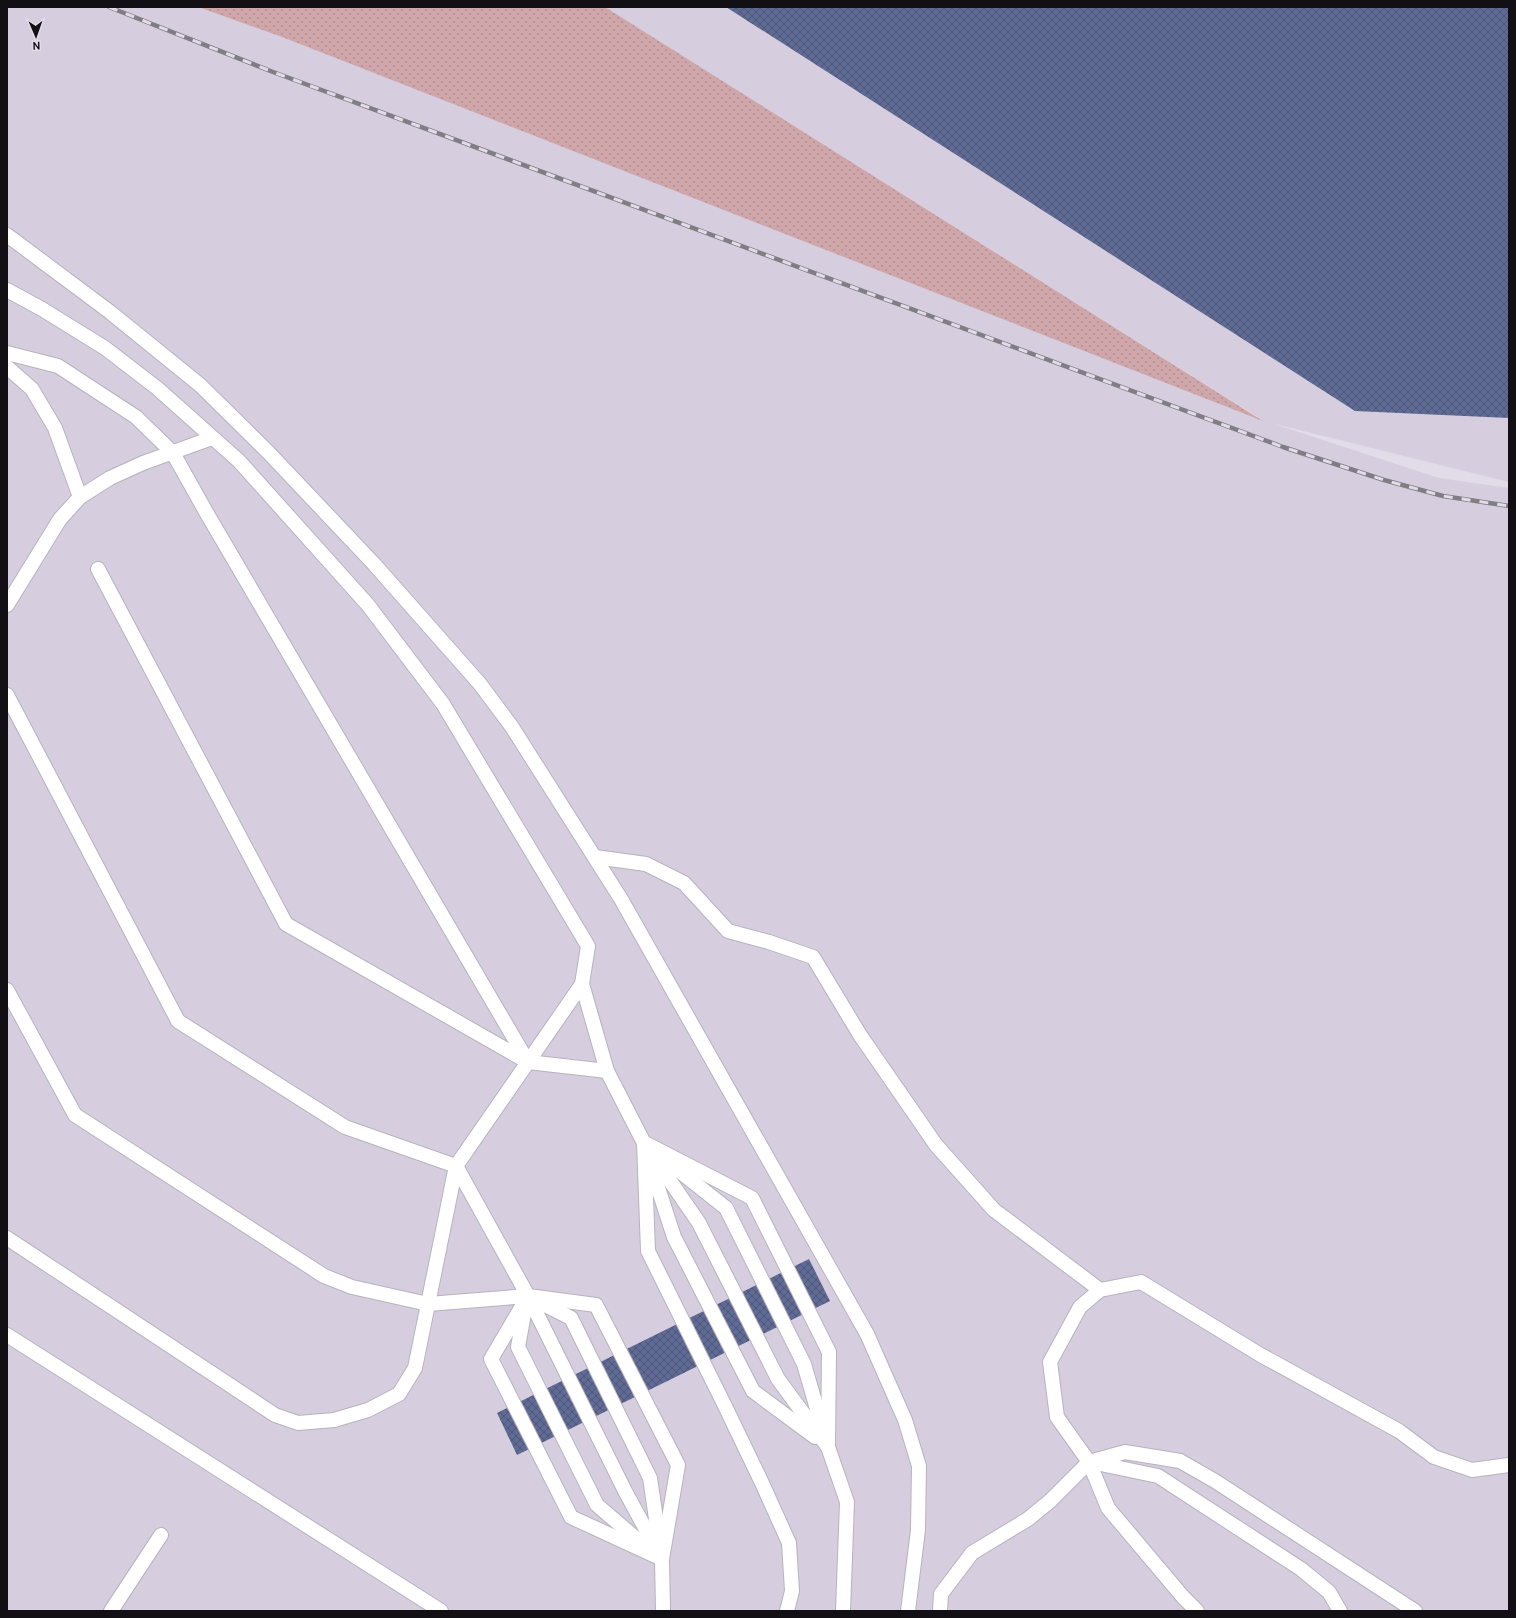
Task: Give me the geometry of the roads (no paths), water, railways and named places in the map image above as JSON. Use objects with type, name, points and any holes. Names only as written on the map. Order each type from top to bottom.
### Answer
[{"type":"lane","points":[[7,235],[110,312],[200,385],[268,452],[374,564],[480,684],[512,727],[625,905],[867,1334],[905,1420],[919,1466],[918,1530],[908,1611]]},
{"type":"lane","points":[[7,290],[42,309],[105,348],[157,388],[239,461],[368,605],[443,704],[588,946],[582,984],[607,1071],[644,1142],[698,1224],[778,1378],[828,1447]]},
{"type":"lane","points":[[7,352],[58,366],[136,416],[173,453],[210,519],[528,1062]]},
{"type":"lane","points":[[7,367],[32,389],[55,428],[80,497]]},
{"type":"lane","points":[[7,605],[60,519],[80,497],[110,478],[143,463],[212,438]]},
{"type":"lane","points":[[98,569],[286,924],[528,1062],[607,1071]]},
{"type":"lane","points":[[7,695],[178,1021],[345,1127],[456,1166],[528,1296],[625,1491],[662,1559]]},
{"type":"lane","points":[[595,858],[646,864],[684,883],[728,931],[813,957],[860,1035],[936,1145],[994,1210],[1100,1290]]},
{"type":"lane","points":[[7,1238],[275,1415],[298,1422],[334,1420],[368,1410],[399,1394],[415,1368],[456,1166],[582,984]]},
{"type":"lane","points":[[7,990],[75,1115],[324,1276],[352,1287],[428,1304],[528,1296],[596,1305],[678,1465],[662,1559]]},
{"type":"lane","points":[[644,1142],[726,1208],[804,1364],[828,1447],[847,1502],[843,1611]]},
{"type":"lane","points":[[644,1142],[674,1237],[753,1391],[828,1447]]},
{"type":"lane","points":[[644,1142],[752,1198],[829,1352],[828,1447]]},
{"type":"lane","points":[[644,1142],[648,1251],[734,1426],[789,1543],[792,1591],[787,1611]]},
{"type":"lane","points":[[1197,1611],[1183,1597],[1108,1508],[1089,1462],[1057,1417],[1050,1362],[1080,1307],[1100,1290],[1141,1282],[1259,1354],[1399,1431],[1434,1457],[1472,1470],[1509,1465]]},
{"type":"lane","points":[[528,1296],[571,1318],[650,1478],[662,1559],[663,1611]]},
{"type":"lane","points":[[528,1296],[492,1359],[571,1518],[662,1559]]},
{"type":"lane","points":[[528,1296],[518,1347],[597,1505],[662,1559]]},
{"type":"lane","points":[[7,1335],[441,1611]]},
{"type":"lane","points":[[940,1611],[941,1594],[972,1553],[1028,1519],[1050,1501],[1089,1462],[1125,1452],[1180,1461],[1215,1481],[1415,1611]]},
{"type":"lane","points":[[1089,1462],[1158,1476],[1301,1569],[1329,1592],[1340,1611]]},
{"type":"lane","points":[[111,1611],[161,1535]]},
{"type":"railway","points":[[109,7],[273,72],[1283,447],[1384,480],[1443,496],[1509,506]]}]
